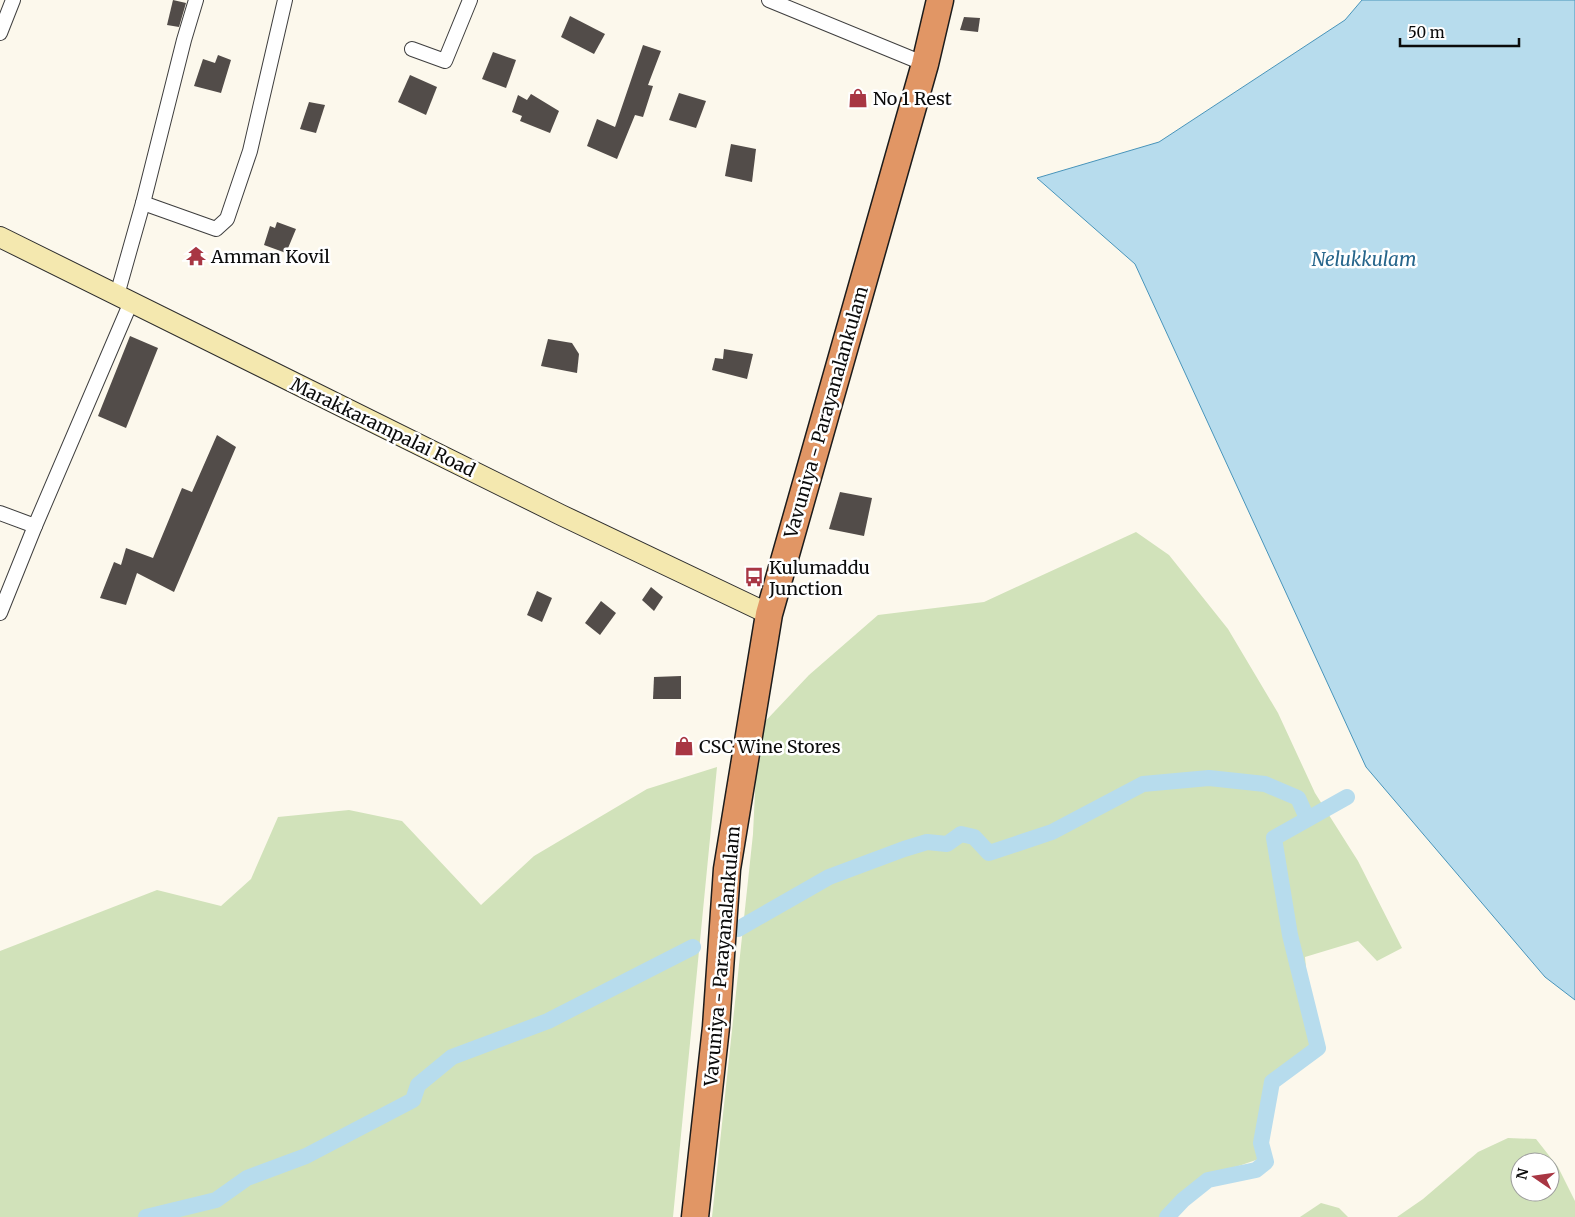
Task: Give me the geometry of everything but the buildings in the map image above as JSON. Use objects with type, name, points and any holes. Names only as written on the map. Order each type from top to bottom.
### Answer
[{"type":"highway","name":"Vavuniya - Parayanalankulam","points":[[695,1217],[716,1027],[726,869],[769,614],[925,64],[940,0]]},
{"type":"street","points":[[0,33],[13,0]]},
{"type":"street","points":[[0,613],[124,299],[143,203],[184,40],[196,0]]},
{"type":"street","points":[[143,203],[216,229],[227,219],[250,151],[285,0]]},
{"type":"street","points":[[412,49],[445,61],[470,0]]},
{"type":"street","points":[[769,0],[925,64]]},
{"type":"street","name":"Marakkarampalai Road","points":[[0,237],[560,515],[769,614]]},
{"type":"street","points":[[0,513],[35,526]]},
{"type":"green space","points":[[1136,532],[1169,555],[1228,629],[1278,713],[1315,793],[1358,861],[1402,948],[1377,961],[1358,941],[1305,957],[1313,1046],[1267,1083],[1257,1132],[1259,1159],[1204,1180],[1185,1193],[1163,1217],[712,1217],[753,834],[758,729],[809,675],[878,615],[984,602]]},
{"type":"green space","points":[[717,767],[673,1217],[0,1217],[0,951],[157,890],[221,906],[251,879],[278,817],[349,810],[402,821],[481,905],[534,856],[647,789]]},
{"type":"green space","points":[[1508,1138],[1536,1139],[1546,1152],[1510,1152],[1510,1202],[1560,1202],[1560,1171],[1575,1201],[1575,1217],[1397,1217],[1423,1199],[1478,1152]]},
{"type":"green space","points":[[1321,1203],[1339,1208],[1348,1217],[1300,1217]]},
{"type":"water","name":"Nelukkulam","points":[[1362,0],[1575,0],[1575,1000],[1545,977],[1366,767],[1135,264],[1037,178],[1159,142],[1345,20]]},
{"type":"waterway","points":[[738,929],[829,877],[904,849],[927,842],[947,844],[961,834],[974,837],[989,853],[1052,832],[1143,784],[1209,778],[1265,784],[1298,798],[1307,818]]},
{"type":"waterway","points":[[1167,1217],[1183,1200],[1208,1180],[1256,1170],[1266,1162],[1261,1143],[1272,1082],[1318,1048],[1290,935],[1274,838],[1347,797]]},
{"type":"waterway","points":[[146,1217],[216,1200],[247,1178],[306,1156],[413,1100],[418,1085],[452,1057],[548,1021],[693,947]]},
{"type":"place","name":"No 1 Rest","points":[[858,98]]},
{"type":"place","name":"Amman Kovil","points":[[196,256]]},
{"type":"place","name":"Kulumaddu Junction","points":[[754,577]]},
{"type":"place","name":"CSC Wine Stores","points":[[684,746]]}]
